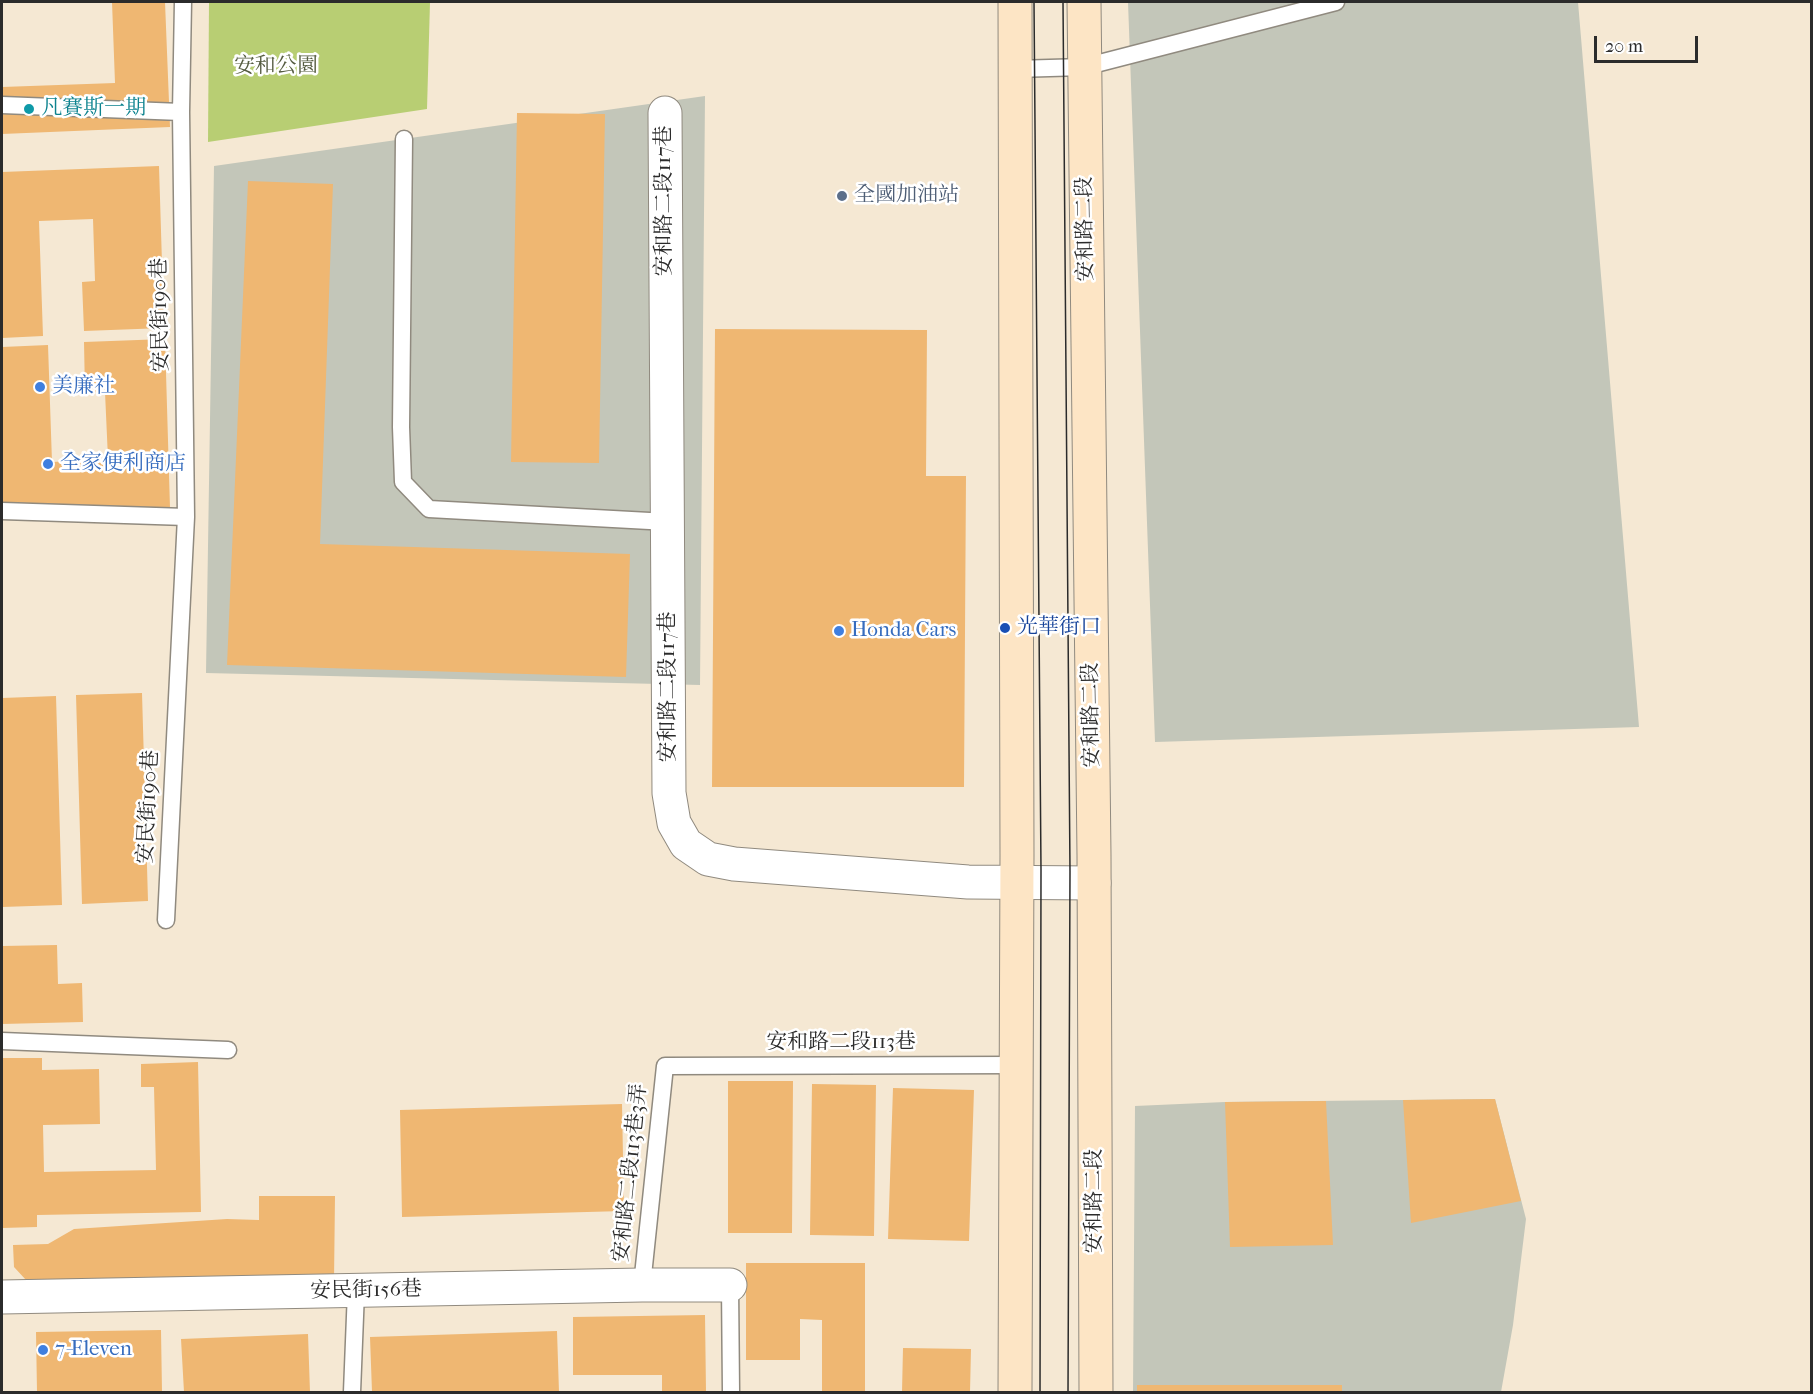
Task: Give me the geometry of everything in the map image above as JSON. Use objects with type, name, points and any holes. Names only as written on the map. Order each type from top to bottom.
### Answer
[{"type":"main road","points":[[1015,2],[1017,884],[1015,1392]]},
{"type":"main road","name":"安和路二段","points":[[1084,2],[1094,883],[1096,1392]]},
{"type":"street","name":"安和路二段117巷","points":[[664,113],[669,793],[674,823],[686,844],[708,859],[734,864],[968,882],[1094,883]]},
{"type":"street","name":"安民街156巷","points":[[2,1297],[730,1284]]},
{"type":"lane","name":"安民街190巷","points":[[166,920],[186,517],[181,112],[183,2]]},
{"type":"lane","points":[[1015,69],[1084,67],[1335,2]]},
{"type":"lane","points":[[2,105],[181,112]]},
{"type":"lane","points":[[404,139],[401,427],[403,483],[429,509],[668,522]]},
{"type":"lane","points":[[2,511],[186,517]]},
{"type":"lane","points":[[2,1041],[228,1050]]},
{"type":"lane","name":"安和路二段113巷","points":[[665,1066],[1017,1065]]},
{"type":"lane","name":"安和路二段113巷3弄","points":[[642,1285],[665,1066]]},
{"type":"lane","points":[[730,1284],[731,1392]]},
{"type":"lane","points":[[352,1392],[356,1291]]},
{"type":"shaded area","points":[[1128,2],[1578,2],[1639,727],[1155,742]]},
{"type":"shaded area","points":[[705,96],[700,685],[206,673],[214,166]]},
{"type":"shaded area","points":[[1495,1099],[1526,1219],[1513,1325],[1501,1392],[1133,1392],[1135,1106],[1225,1102]]},
{"type":"green space","name":"安和公園","points":[[209,2],[430,2],[427,109],[208,142]]},
{"type":"building","points":[[112,2],[165,2],[170,127],[2,134],[2,87],[115,83]]},
{"type":"building","points":[[517,113],[605,114],[599,463],[511,462]]},
{"type":"building","points":[[159,166],[164,328],[84,331],[82,282],[95,281],[93,219],[39,221],[43,336],[2,338],[2,172]]},
{"type":"building","points":[[248,181],[333,184],[320,544],[630,554],[626,677],[227,665]]},
{"type":"building","name":"Honda Cars","points":[[715,329],[927,330],[926,476],[966,476],[964,787],[712,787]]},
{"type":"building","points":[[165,339],[170,508],[2,514],[2,347],[48,345],[52,462],[108,459],[105,392],[85,393],[84,342]]},
{"type":"building","points":[[142,693],[148,901],[82,904],[76,695]]},
{"type":"building","points":[[56,696],[62,905],[2,907],[2,698]]},
{"type":"building","points":[[57,945],[58,984],[82,983],[83,1022],[2,1024],[2,946]]},
{"type":"building","points":[[2,1058],[42,1058],[42,1070],[99,1069],[100,1124],[43,1125],[44,1172],[156,1170],[154,1087],[141,1087],[141,1064],[198,1062],[201,1212],[37,1215],[37,1227],[2,1228]]},
{"type":"building","points":[[728,1081],[793,1081],[792,1233],[728,1233]]},
{"type":"building","points":[[812,1084],[876,1085],[874,1236],[810,1235]]},
{"type":"building","points":[[893,1088],[974,1090],[969,1241],[888,1239]]},
{"type":"building","points":[[1495,1099],[1521,1201],[1411,1223],[1403,1100]]},
{"type":"building","points":[[1326,1101],[1333,1245],[1230,1247],[1225,1102]]},
{"type":"building","points":[[622,1104],[624,1211],[402,1217],[400,1110]]},
{"type":"building","points":[[259,1196],[335,1196],[334,1281],[43,1281],[26,1280],[14,1267],[13,1245],[48,1244],[74,1229],[227,1219],[259,1220]]},
{"type":"building","points":[[746,1263],[865,1263],[865,1392],[822,1392],[822,1320],[800,1319],[800,1360],[746,1360]]},
{"type":"building","points":[[705,1315],[706,1392],[662,1392],[662,1375],[573,1375],[573,1317]]},
{"type":"building","points":[[161,1330],[162,1392],[37,1392],[36,1332]]},
{"type":"building","points":[[557,1331],[559,1392],[372,1392],[370,1337]]},
{"type":"building","points":[[308,1334],[310,1392],[184,1392],[181,1339]]},
{"type":"building","points":[[903,1348],[971,1349],[970,1392],[902,1392]]},
{"type":"building","points":[[1137,1385],[1342,1385],[1342,1392],[1137,1392]]},
{"type":"tram line","points":[[1034,2],[1041,870],[1040,1392]]},
{"type":"tram line","points":[[1063,2],[1070,871],[1068,1392]]},
{"type":"place","name":"凡賽斯一期","points":[[29,109]]},
{"type":"place","name":"全國加油站","points":[[842,196]]},
{"type":"place","name":"美廉社","points":[[40,387]]},
{"type":"place","name":"全家便利商店","points":[[48,464]]},
{"type":"place","name":"光華街口","points":[[1005,628]]},
{"type":"place","name":"Honda Cars","points":[[839,631]]},
{"type":"place","name":"7-Eleven","points":[[43,1350]]}]
